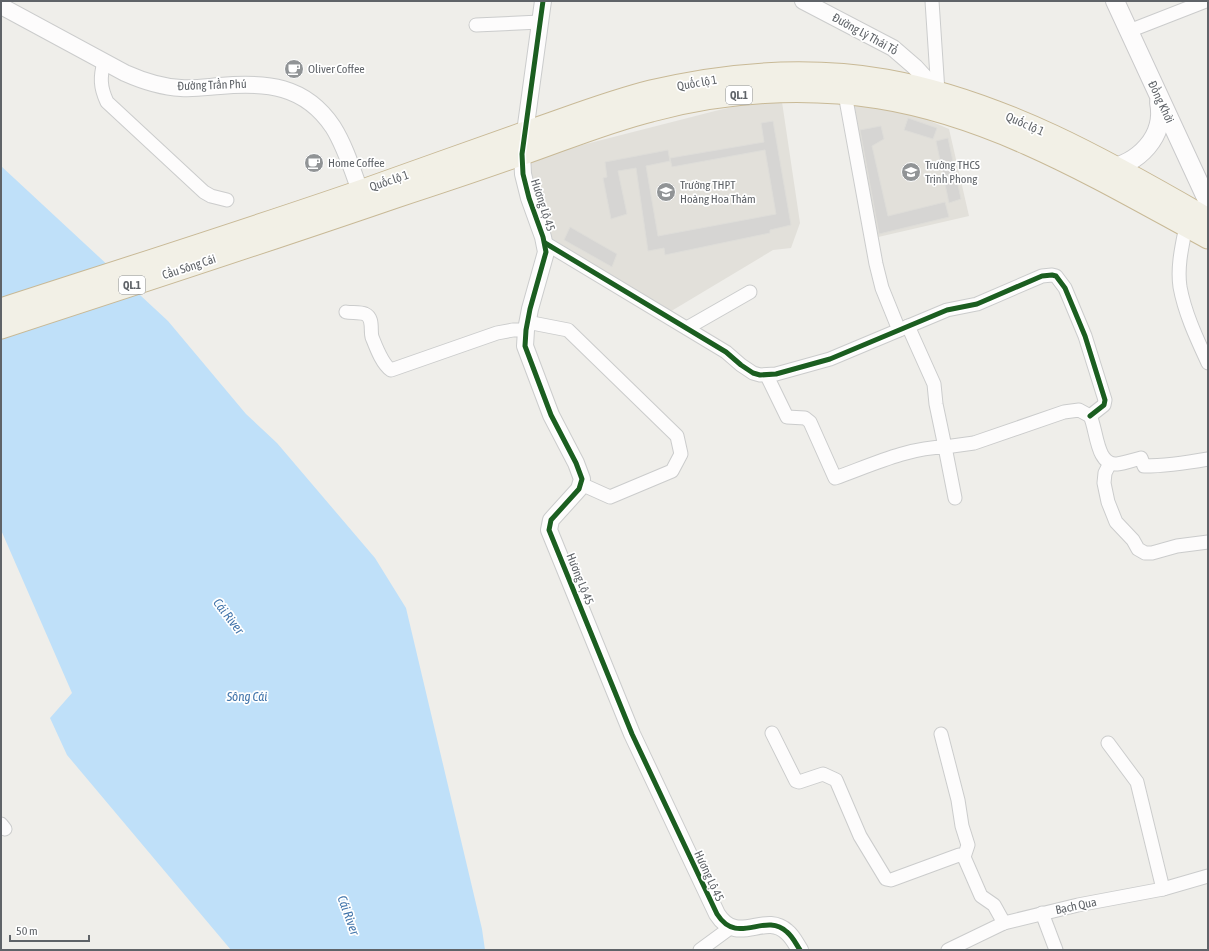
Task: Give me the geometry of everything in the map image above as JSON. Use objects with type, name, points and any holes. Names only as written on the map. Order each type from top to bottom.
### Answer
[{"type":"highway","name":"Quốc lộ 1","points":[[257,235],[360,191],[524,133],[643,94],[721,78],[804,73],[846,75],[884,80],[938,92],[994,111],[1031,126],[1114,167],[1208,219]]},
{"type":"highway","name":"Quốc lộ 1","points":[[257,235],[522,154],[624,118],[688,102],[765,93],[845,94],[888,100],[953,115],[1020,141],[1083,172],[1208,238]]},
{"type":"highway","name":"Cầu Sông Cái","points":[[1,309],[257,235]]},
{"type":"highway","name":"Cầu Sông Cái","points":[[1,328],[257,235]]},
{"type":"main road","name":"Đồng Khởi","points":[[1115,1],[1208,202]]},
{"type":"main road","points":[[1083,172],[1114,167],[1137,157],[1144,151],[1156,133],[1160,122],[1157,94]]},
{"type":"street","name":"Hương Lộ 45","points":[[543,1],[522,154],[523,174],[529,198],[545,243],[545,260],[532,300],[526,326],[525,346],[552,415],[581,474],[581,484],[551,520],[548,526],[550,535],[632,734],[708,899],[720,919],[730,928]]},
{"type":"street","name":"Đường Lý Thái Tổ","points":[[803,1],[893,48],[915,67],[938,92]]},
{"type":"street","points":[[932,1],[938,92]]},
{"type":"street","points":[[1128,31],[1206,1]]},
{"type":"street","name":"Đường Trần Phú","points":[[1,6],[104,62],[135,77],[168,87],[195,88],[254,84],[283,89],[303,97],[322,113],[333,127],[343,146],[360,191]]},
{"type":"street","points":[[476,25],[540,22]]},
{"type":"street","points":[[104,62],[100,77],[100,85],[107,102],[204,192],[220,199],[228,200]]},
{"type":"street","points":[[845,94],[876,264],[882,288],[934,384],[936,404],[955,498]]},
{"type":"street","points":[[1186,226],[1180,254],[1180,287],[1192,327],[1208,363]]},
{"type":"street","points":[[545,243],[726,352],[749,371],[760,376],[767,376],[830,359],[948,310],[977,304],[1042,276],[1056,276],[1065,288],[1084,336],[1105,400],[1104,405],[1090,416]]},
{"type":"street","points":[[687,328],[750,292]]},
{"type":"street","points":[[346,312],[365,314],[370,319],[375,343],[384,363],[391,370],[497,333],[526,326],[568,330],[677,436],[681,454],[672,471],[610,497],[581,484]]},
{"type":"street","points":[[767,376],[787,417],[805,418],[810,422],[836,478],[875,463],[917,451],[974,442],[1064,412],[1079,410],[1090,416],[1101,452],[1105,460],[1110,464],[1141,458],[1144,466],[1168,466],[1208,459]]},
{"type":"street","points":[[1110,464],[1105,473],[1104,483],[1108,502],[1116,522],[1133,540],[1138,548],[1145,553],[1152,553],[1177,546],[1208,542]]},
{"type":"street","points":[[772,733],[796,781],[799,782],[814,775],[823,774],[836,780],[860,836],[886,879],[891,880],[959,855],[964,857]]},
{"type":"street","points":[[941,734],[958,800],[962,826],[968,845],[964,857],[981,896],[994,906],[1004,922]]},
{"type":"street","points":[[1108,743],[1137,782],[1163,889]]},
{"type":"street","name":"Bạch Qua","points":[[948,950],[1004,922],[1078,905],[1163,889],[1208,876]]},
{"type":"street","points":[[1042,914],[1056,950]]},
{"type":"street","points":[[700,950],[730,928],[776,926],[788,932],[800,950]]},
{"type":"shaded area","name":"Trường THPT Hoàng Hoa Thám","points":[[782,102],[800,223],[791,248],[773,250],[668,313],[550,237],[528,160],[745,104]]},
{"type":"shaded area","name":"Trường THCS Trịnh Phong","points":[[885,105],[949,129],[969,216],[874,238],[851,106]]},
{"type":"water","name":"Sông Cái","points":[[1,166],[168,321],[246,414],[277,443],[375,558],[406,608],[482,929],[485,950],[231,950],[67,755],[50,718],[72,693],[1,530]]},
{"type":"building","points":[[908,118],[937,128],[933,139],[904,130]]},
{"type":"building","points":[[773,121],[791,225],[770,230],[770,233],[665,255],[664,248],[648,251],[636,168],[618,171],[627,214],[611,219],[603,178],[607,177],[605,162],[668,150],[670,161],[646,166],[658,236],[776,214],[765,150],[672,167],[670,158],[764,142],[761,123]]},
{"type":"building","points":[[881,126],[884,139],[872,146],[888,216],[945,202],[949,217],[879,234],[860,130]]},
{"type":"building","points":[[948,138],[961,199],[949,203],[936,141]]},
{"type":"building","points":[[570,227],[617,254],[612,267],[564,240]]},
{"type":"cycle path","points":[[543,1],[522,154],[523,174],[529,198],[543,237],[546,252],[530,309],[525,346],[551,415],[576,463],[582,479],[579,489],[551,520],[549,530],[632,734],[717,914],[725,923],[734,928],[742,929],[769,925],[778,927],[787,932],[793,938],[800,950]]},
{"type":"cycle path","points":[[545,243],[726,352],[753,373],[760,375],[776,374],[830,359],[947,310],[977,304],[1042,276],[1056,276],[1065,288],[1085,336],[1105,400],[1104,405],[1090,416]]},
{"type":"place","name":"Oliver Coffee","points":[[294,69]]},
{"type":"place","name":"Home Coffee","points":[[314,163]]},
{"type":"place","name":"Trường THCS Trịnh Phong","points":[[911,172]]},
{"type":"place","name":"Trường THPT Hoàng Hoa Thám","points":[[666,192]]},
{"type":"water label","name":"Cái River","points":[[229,616]]},
{"type":"water label","name":"Cái River","points":[[349,915]]}]
